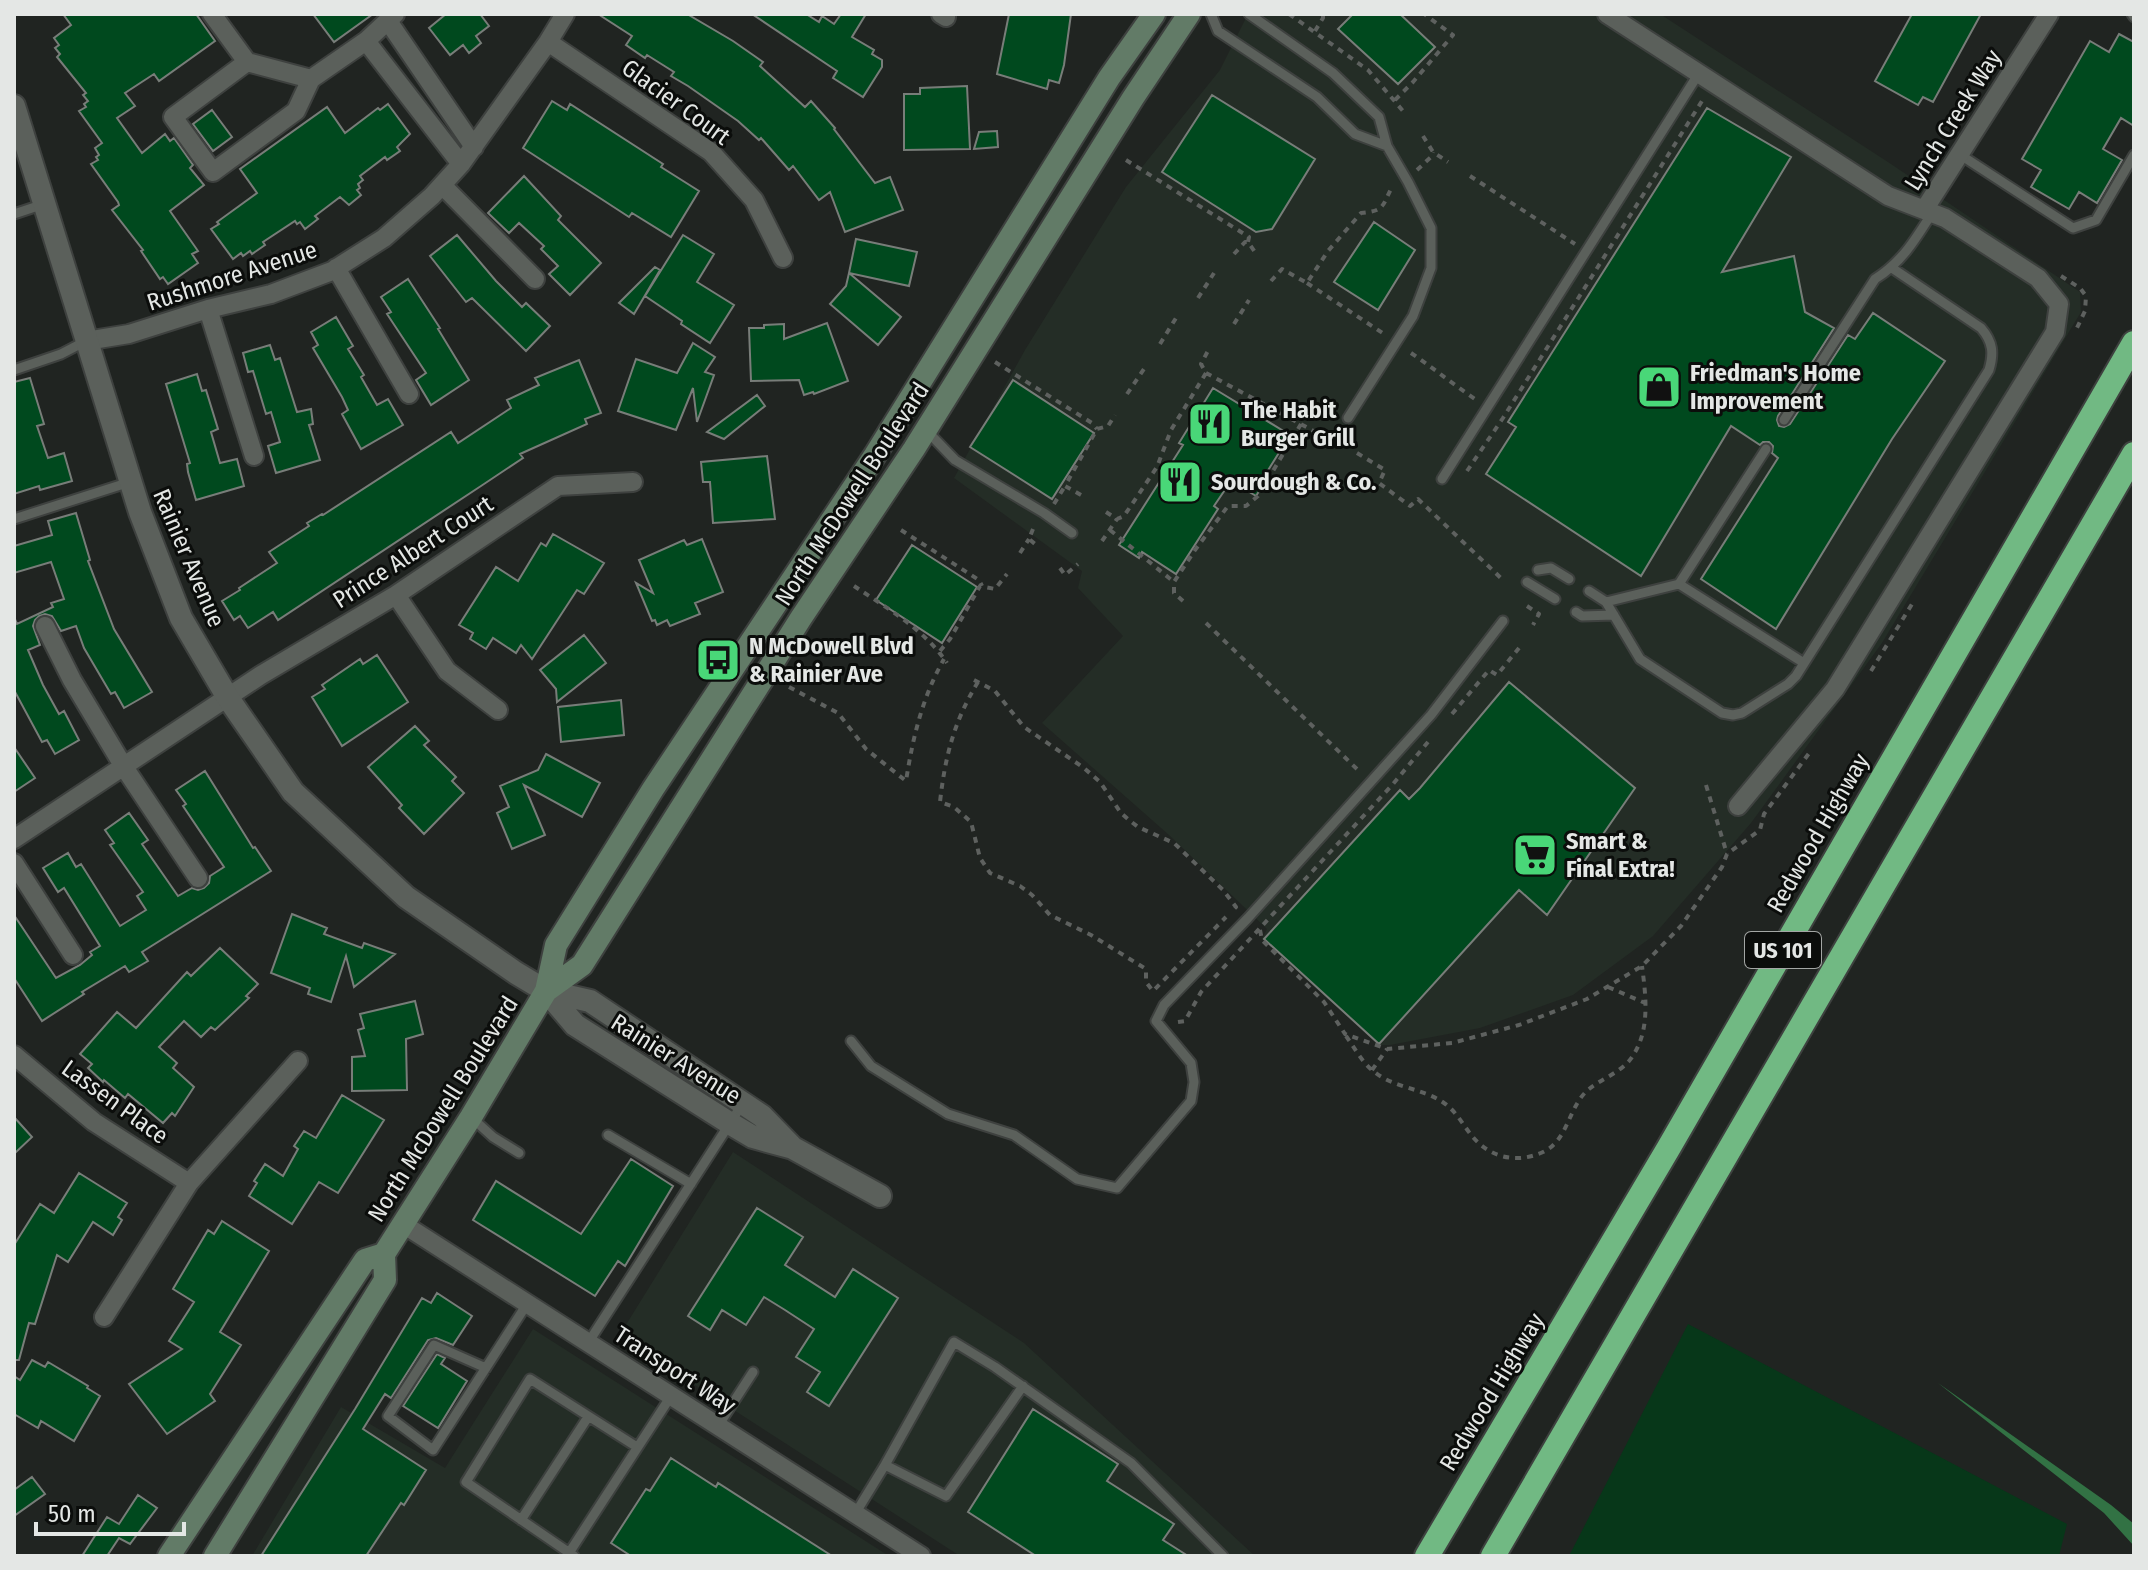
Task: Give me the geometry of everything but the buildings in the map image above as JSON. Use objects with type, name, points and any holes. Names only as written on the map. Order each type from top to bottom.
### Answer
[{"type":"highway","name":"Redwood Highway","points":[[1427,1556],[1668,1149],[2134,343]]},
{"type":"highway","name":"US 101","points":[[1493,1556],[2134,454]]},
{"type":"main road","name":"North McDowell Boulevard","points":[[215,1556],[385,1280],[384,1254],[546,991],[556,945],[645,802],[875,455],[1109,78],[1154,14]]},
{"type":"main road","name":"North McDowell Boulevard","points":[[546,991],[582,965],[1189,14]]},
{"type":"main road","name":"North McDowell Boulevard","points":[[169,1556],[365,1260],[384,1254]]},
{"type":"street","points":[[212,14],[247,62],[311,79]]},
{"type":"street","name":"Rushmore Avenue","points":[[86,341],[129,334],[208,309],[271,294],[336,268],[384,238],[461,164],[565,14]]},
{"type":"street","points":[[1607,14],[1888,196],[1945,218],[2038,278],[2059,304],[2055,332],[1835,689],[1738,806]]},
{"type":"street","name":"Lynch Creek Way","points":[[1928,212],[1959,154],[2049,14]]},
{"type":"street","points":[[247,62],[173,117],[213,172],[296,111],[311,79],[366,41],[391,17],[474,147]]},
{"type":"street","points":[[366,41],[461,164]]},
{"type":"street","name":"Glacier Court","points":[[548,42],[711,152],[754,200],[783,258]]},
{"type":"street","name":"Rainier Avenue","points":[[14,106],[130,482],[181,618],[228,698],[293,792],[406,897],[546,991],[590,1001],[762,1116],[793,1148]]},
{"type":"street","points":[[442,185],[535,279]]},
{"type":"street","points":[[336,268],[409,394]]},
{"type":"street","points":[[208,309],[254,456]]},
{"type":"street","name":"Prince Albert Court","points":[[14,839],[261,675],[396,595],[558,486],[633,482]]},
{"type":"street","points":[[396,595],[447,671],[498,710]]},
{"type":"street","points":[[45,626],[72,680],[124,767],[198,878]]},
{"type":"street","points":[[14,863],[73,955]]},
{"type":"street","name":"Rainier Avenue","points":[[546,991],[575,1025],[731,1124],[753,1137],[793,1148],[880,1196]]},
{"type":"street","name":"Lassen Place","points":[[14,1055],[94,1122],[189,1183]]},
{"type":"street","points":[[104,1317],[189,1183],[298,1061]]},
{"type":"street","name":"Transport Way","points":[[403,1224],[921,1556]]},
{"type":"lane","points":[[1211,14],[1218,31],[1231,41],[1317,97],[1355,134],[1387,146]]},
{"type":"lane","points":[[1249,14],[1333,73],[1379,117],[1387,146],[1431,228],[1431,268],[1413,316],[1348,418]]},
{"type":"lane","points":[[1442,479],[1699,73]]},
{"type":"lane","points":[[1959,154],[2073,228],[2096,220],[2134,155]]},
{"type":"lane","points":[[14,214],[44,204]]},
{"type":"lane","points":[[1784,420],[1875,279],[1892,268],[1915,240],[1928,212]]},
{"type":"lane","points":[[1589,591],[1606,602],[1640,659],[1722,713],[1742,713],[1796,676],[1989,370],[1993,358],[1992,345],[1981,328],[1892,268]]},
{"type":"lane","points":[[14,370],[61,354],[86,341]]},
{"type":"lane","points":[[926,430],[955,460],[1072,533]]},
{"type":"lane","points":[[1606,602],[1679,584],[1766,449]]},
{"type":"lane","points":[[14,519],[130,482]]},
{"type":"lane","points":[[1538,570],[1551,568],[1569,579]]},
{"type":"lane","points":[[1527,582],[1555,599]]},
{"type":"lane","points":[[1679,584],[1804,663]]},
{"type":"lane","points":[[1576,612],[1582,616],[1614,615]]},
{"type":"lane","points":[[851,1041],[871,1066],[948,1114],[1014,1135],[1077,1179],[1117,1188],[1191,1101],[1194,1082],[1191,1063],[1156,1021],[1164,1005],[1248,918],[1431,715],[1503,621]]},
{"type":"lane","points":[[588,1343],[743,1103]]},
{"type":"lane","points":[[471,1117],[493,1137],[519,1153]]},
{"type":"lane","points":[[608,1135],[691,1184]]},
{"type":"lane","points":[[486,1368],[434,1345],[388,1416],[433,1450],[486,1368],[527,1304]]},
{"type":"lane","points":[[855,1514],[954,1342],[1023,1386],[1131,1463],[1223,1556]]},
{"type":"lane","points":[[718,1426],[753,1372]]},
{"type":"lane","points":[[637,1447],[530,1379],[466,1482],[571,1554],[671,1396]]},
{"type":"lane","points":[[885,1465],[946,1496],[1023,1386]]},
{"type":"lane","points":[[521,1520],[588,1417]]},
{"type":"path","points":[[1289,14],[1368,70],[1403,111]]},
{"type":"path","points":[[1315,31],[1323,14]]},
{"type":"path","points":[[1395,100],[1453,35],[1424,14]]},
{"type":"path","points":[[1467,471],[1702,101]]},
{"type":"path","points":[[1423,136],[1433,152],[1448,162]]},
{"type":"path","points":[[1417,170],[1433,152]]},
{"type":"path","points":[[1126,160],[1249,237],[1248,242],[1255,252]]},
{"type":"path","points":[[1470,176],[1575,244]]},
{"type":"path","points":[[1307,283],[1328,251],[1361,213],[1383,208],[1392,187]]},
{"type":"path","points":[[1234,254],[1248,242]]},
{"type":"path","points":[[1271,281],[1282,269],[1384,334]]},
{"type":"path","points":[[1198,298],[1214,273]]},
{"type":"path","points":[[1234,324],[1249,300]]},
{"type":"path","points":[[1160,344],[1176,318]]},
{"type":"path","points":[[1210,347],[1201,364],[1206,373],[1321,435]]},
{"type":"path","points":[[1411,353],[1475,399]]},
{"type":"path","points":[[995,362],[1097,429]]},
{"type":"path","points":[[1127,394],[1146,366]]},
{"type":"path","points":[[1102,541],[1117,519],[1124,516],[1157,467],[1171,430],[1206,373]]},
{"type":"path","points":[[1054,504],[1097,429],[1108,426],[1115,415]]},
{"type":"path","points":[[1183,601],[1174,593],[1174,582],[1195,550],[1228,506],[1246,506],[1258,496],[1301,424]]},
{"type":"path","points":[[1357,453],[1385,470],[1379,483],[1410,506],[1418,499],[1504,581]]},
{"type":"path","points":[[1065,486],[1081,495]]},
{"type":"path","points":[[1106,512],[1117,519]]},
{"type":"path","points":[[1020,553],[1033,529]]},
{"type":"path","points":[[901,530],[979,580],[982,586]]},
{"type":"path","points":[[1110,530],[1174,582]]},
{"type":"path","points":[[1029,539],[1035,544]]},
{"type":"path","points":[[1060,568],[1065,575],[1078,564]]},
{"type":"path","points":[[982,586],[995,589],[1007,574]]},
{"type":"path","points":[[789,687],[838,713],[866,749],[906,781],[913,735],[934,677],[946,661],[940,651],[904,620],[854,586]]},
{"type":"path","points":[[940,651],[982,586]]},
{"type":"path","points":[[1527,606],[1539,614],[1533,625]]},
{"type":"path","points":[[1206,623],[1360,772]]},
{"type":"path","points":[[1451,716],[1489,670],[1497,675],[1519,648]]},
{"type":"path","points":[[976,681],[995,691],[1024,727],[1100,782],[1129,820],[1174,843],[1223,890],[1236,907],[1153,991],[1146,982],[1146,969],[1091,935],[1050,915],[1020,886],[990,873],[980,858],[971,822],[954,807],[940,802],[943,775],[958,719],[976,681]]},
{"type":"path","points":[[1178,1022],[1185,1021],[1201,992],[1432,739]]},
{"type":"path","points":[[1706,785],[1727,854]]},
{"type":"path","points":[[1345,1034],[1372,1070],[1396,1083],[1429,1093],[1448,1106],[1475,1140],[1501,1157],[1517,1160],[1545,1152],[1559,1140],[1580,1098],[1629,1061],[1640,1042],[1646,1022],[1642,966]]},
{"type":"path","points":[[1608,987],[1645,1003]]},
{"type":"path","points":[[1372,1070],[1387,1049]]},
{"type":"shaded area","points":[[1248,14],[1660,14],[1891,164],[2080,292],[2081,312],[1882,643],[1751,823],[1653,936],[1573,995],[1480,1028],[1390,1045],[1379,1045],[1262,939],[1267,929],[1169,835],[1042,723],[1123,636],[1078,588],[1082,571],[954,478],[1025,350],[1126,187],[1220,70]]},
{"type":"shaded area","points":[[733,1152],[1024,1343],[1255,1556],[960,1556],[619,1336]]},
{"type":"shaded area","points":[[1688,1324],[2067,1524],[2059,1556],[1569,1556]]},
{"type":"shaded area","points":[[533,1329],[889,1556],[252,1556],[341,1407],[445,1468]]},
{"type":"shaded area","points":[[1938,1383],[2134,1524],[2134,1546],[2104,1513]]},
{"type":"place","name":"Friedman's Home Improvement","points":[[1659,387]]},
{"type":"place","name":"The Habit Burger Grill","points":[[1210,424]]},
{"type":"place","name":"Sourdough & Co.","points":[[1180,482]]},
{"type":"place","name":"N McDowell Blvd & Rainier Ave","points":[[718,660]]},
{"type":"place","name":"Smart & Final Extra!","points":[[1535,855]]}]
